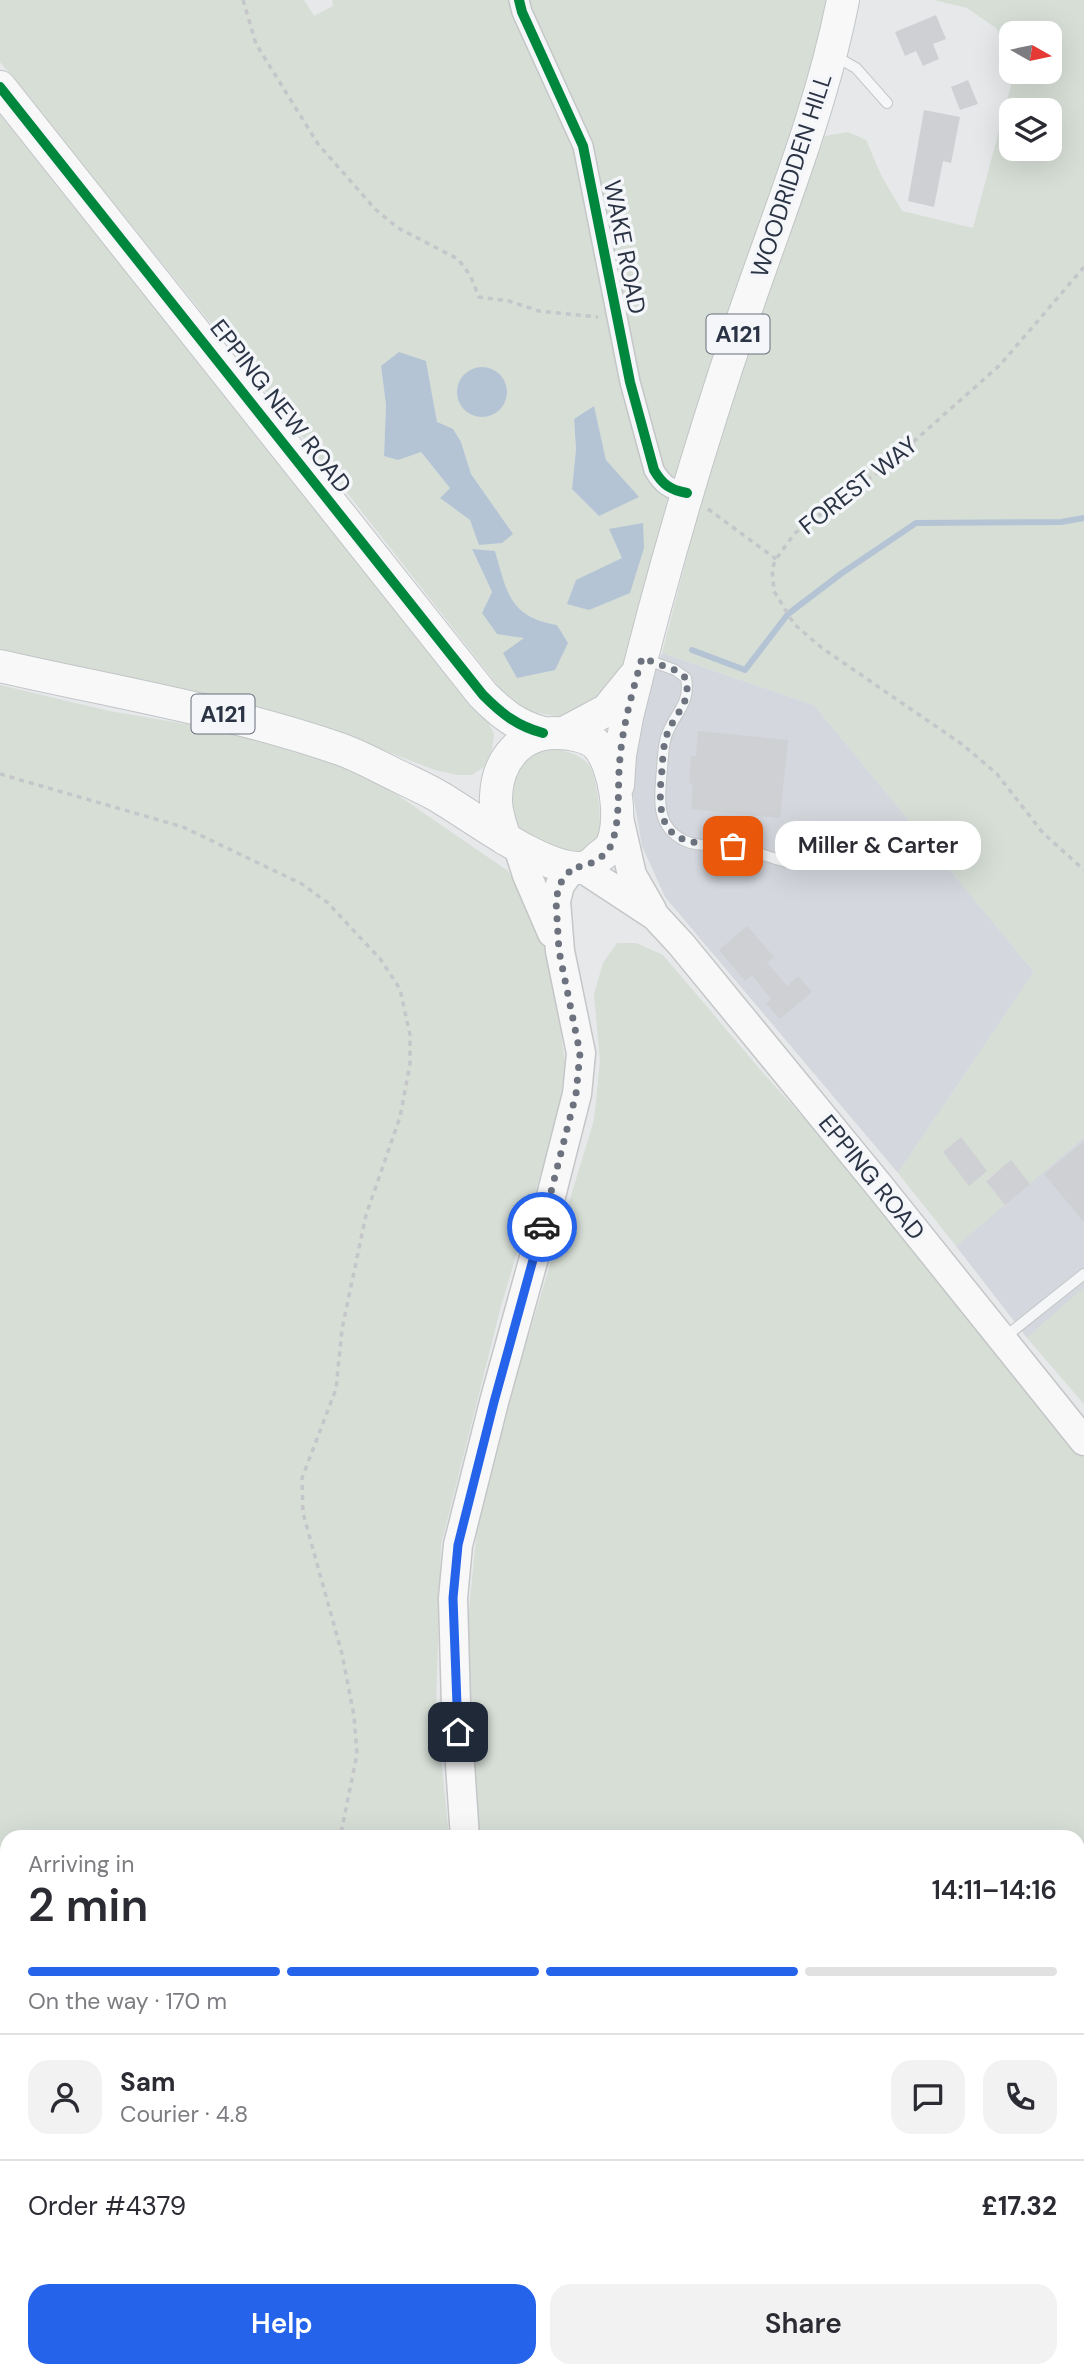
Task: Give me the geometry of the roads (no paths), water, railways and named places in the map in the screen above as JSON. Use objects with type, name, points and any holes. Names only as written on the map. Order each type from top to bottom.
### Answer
[{"type":"main road","name":"WOODRIDDEN HILL","points":[[617,802],[620,755],[640,664],[687,493],[741,324],[806,142],[843,0]]},
{"type":"main road","name":"EPPING NEW ROAD","points":[[0,87],[483,695],[499,719],[506,738],[503,764]]},
{"type":"main road","name":"WOODRIDDEN HILL","points":[[554,733],[607,710],[640,664]]},
{"type":"main road","name":"A121","points":[[0,666],[214,711],[342,750],[435,794],[512,843]]},
{"type":"main road","name":"EPPING NEW ROAD","points":[[483,695],[522,727],[554,733]]},
{"type":"main road","points":[[435,794],[485,786],[523,740],[554,733],[582,737],[596,744],[606,761],[617,802],[611,847],[591,864],[578,867],[553,862],[512,843]]},
{"type":"main road","points":[[503,764],[495,799],[559,951]]},
{"type":"main road","name":"EPPING ROAD","points":[[617,802],[632,875],[655,916],[752,1029],[1084,1441]]},
{"type":"main road","points":[[464,1830],[456,1705],[453,1598],[458,1545],[576,1094],[580,1053],[559,951],[556,901],[559,885],[578,867]]},
{"type":"main road","name":"EPPING ROAD","points":[[578,867],[655,916]]},
{"type":"street","name":"WAKE ROAD","points":[[519,0],[583,146],[629,382],[654,470],[662,483],[676,491],[687,493]]},
{"type":"lane","points":[[830,54],[856,68],[887,103]]},
{"type":"lane","points":[[640,664],[675,670],[686,678],[689,692],[665,741],[659,805],[662,820],[683,840],[697,844],[733,846],[785,863],[799,864]]},
{"type":"lane","points":[[1002,1340],[1084,1274]]},
{"type":"water","points":[[399,352],[426,361],[437,422],[453,429],[461,442],[471,474],[513,534],[502,543],[479,545],[470,520],[440,498],[450,488],[421,452],[398,460],[384,456],[386,405],[381,366]]},
{"type":"water","points":[[482,367],[499,375],[507,392],[499,409],[482,417],[465,409],[457,392],[465,375]]},
{"type":"water","points":[[594,406],[606,460],[639,497],[599,516],[572,489],[576,449],[574,419]]},
{"type":"water","points":[[643,523],[644,548],[630,593],[589,610],[567,604],[576,580],[622,558],[609,529]]},
{"type":"water","points":[[472,549],[495,551],[507,590],[519,609],[529,616],[557,625],[568,643],[555,670],[517,678],[503,653],[524,638],[497,634],[482,613],[492,592]]},
{"type":"waterway","points":[[692,650],[745,670],[788,614],[842,573],[916,523],[1061,522],[1084,518]]},
{"type":"place","name":"Miller & Carter","points":[[733,846]]}]
